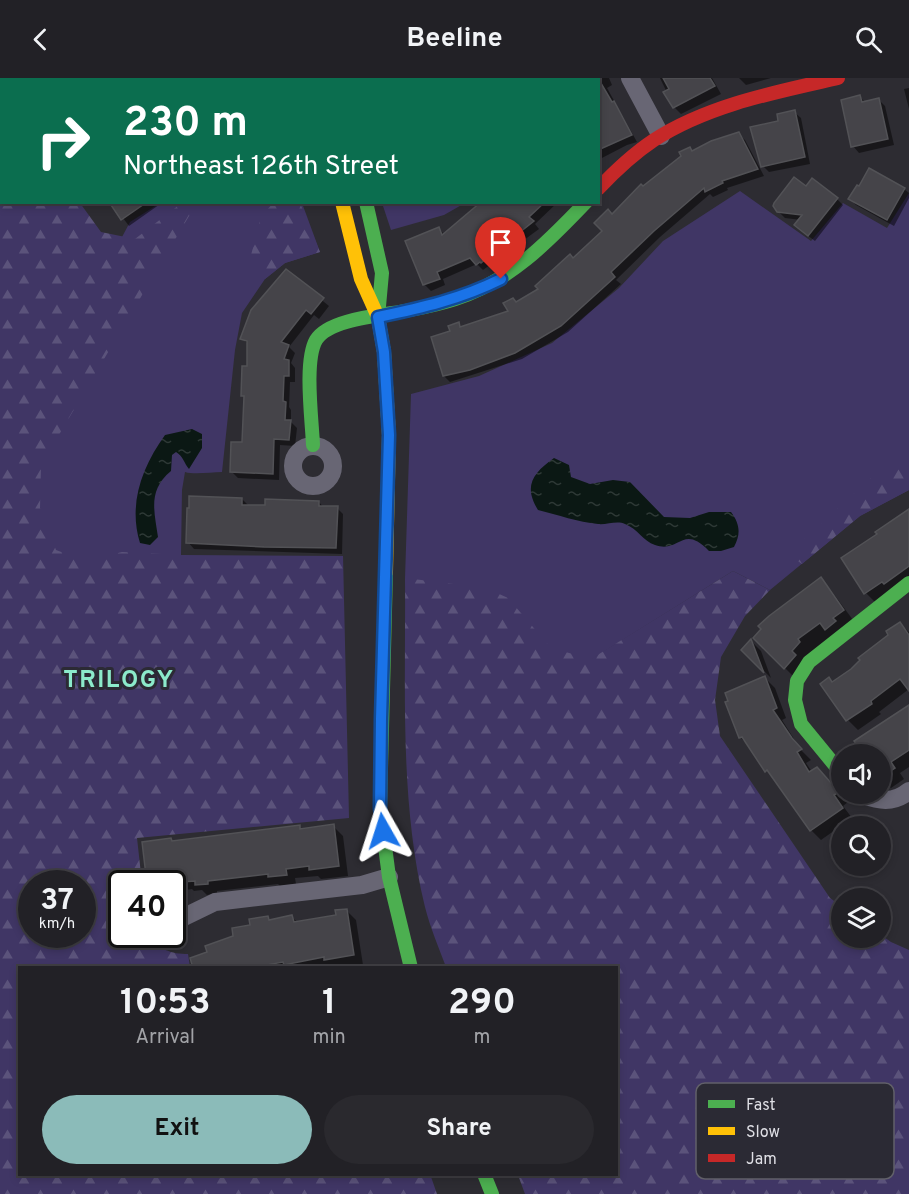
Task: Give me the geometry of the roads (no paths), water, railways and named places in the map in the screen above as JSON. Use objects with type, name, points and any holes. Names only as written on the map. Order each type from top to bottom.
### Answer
[{"type":"street","points":[[630,78],[661,136]]},
{"type":"street","points":[[600,187],[620,166],[661,136],[705,114],[806,81],[838,78]]},
{"type":"street","points":[[342,204],[361,279],[378,317],[384,352],[389,435],[380,808],[389,877],[411,966]]},
{"type":"street","points":[[366,204],[382,273],[378,317]]},
{"type":"street","points":[[312,445],[310,353],[318,336],[336,326],[444,302],[475,292],[501,279],[536,254],[584,204]]},
{"type":"street","points":[[831,761],[801,724],[795,700],[797,681],[809,662],[909,584]]},
{"type":"street","points":[[891,799],[902,797],[909,791]]},
{"type":"street","points":[[186,916],[215,902],[362,885],[389,877]]},
{"type":"street","points":[[485,1176],[492,1194]]},
{"type":"water","points":[[192,429],[202,434],[202,448],[189,469],[176,452],[172,455],[171,471],[159,486],[154,501],[158,537],[150,545],[140,543],[136,514],[139,486],[144,473],[165,435]]},
{"type":"water","points":[[554,458],[569,465],[571,477],[590,484],[613,480],[630,482],[664,517],[690,518],[709,512],[731,512],[738,529],[738,538],[734,547],[721,551],[709,551],[700,543],[687,539],[663,547],[651,543],[630,526],[622,523],[590,523],[538,510],[531,494],[531,487],[536,475]]},
{"type":"district","name":"TRILOGY","points":[[119,681]]}]
